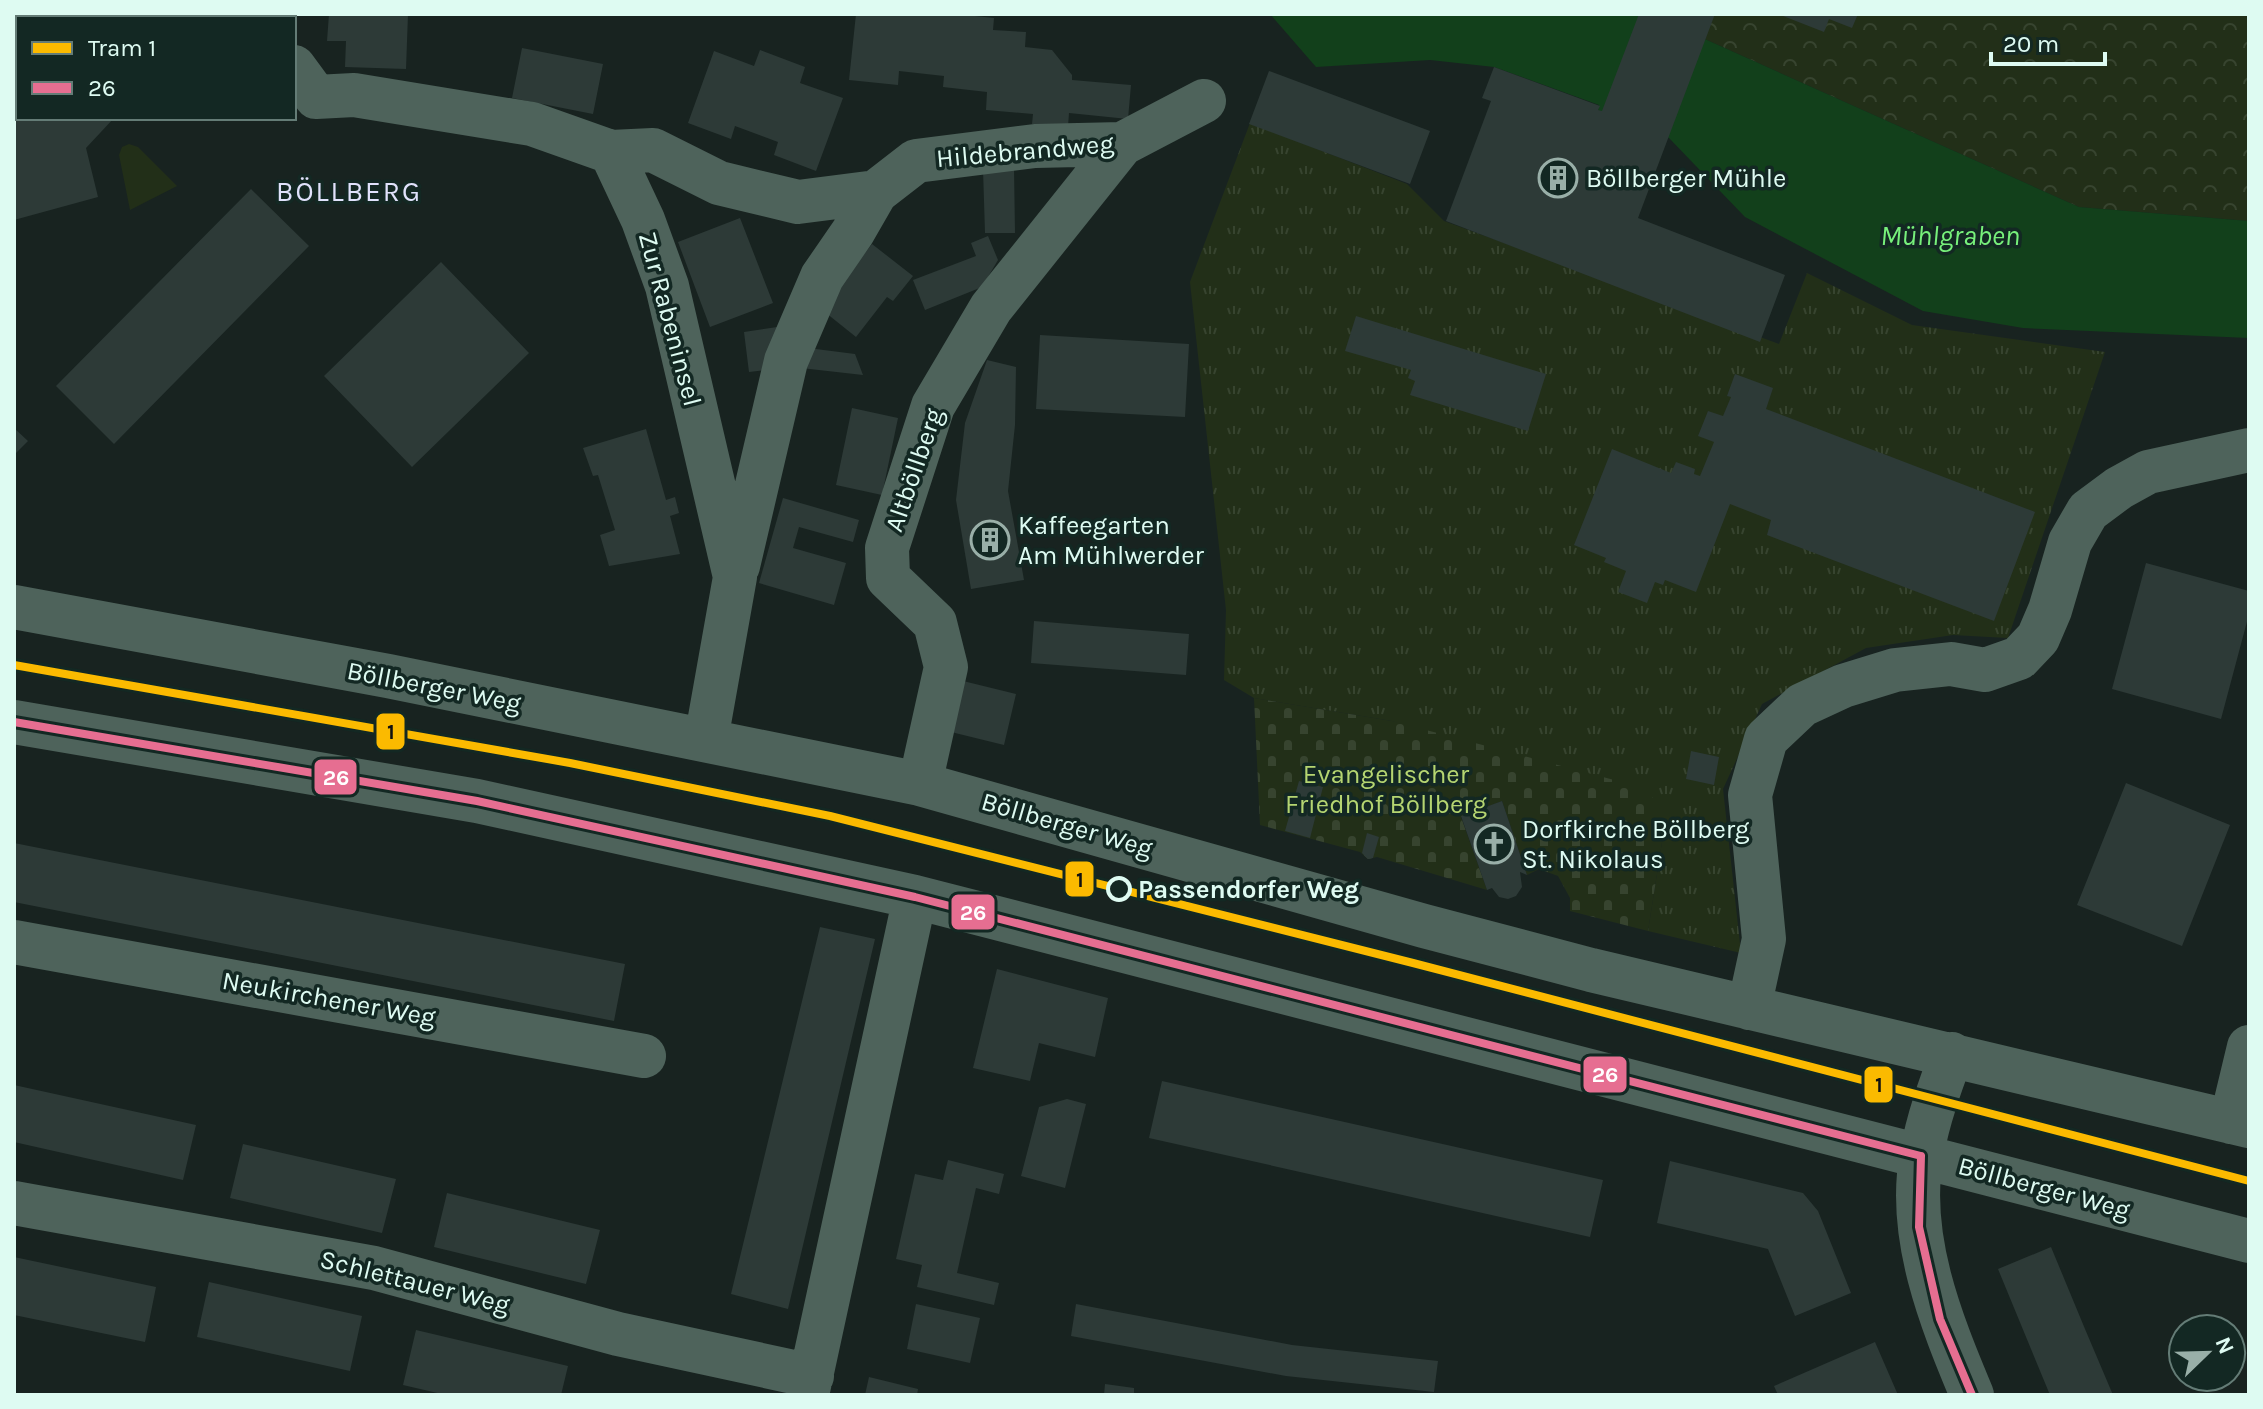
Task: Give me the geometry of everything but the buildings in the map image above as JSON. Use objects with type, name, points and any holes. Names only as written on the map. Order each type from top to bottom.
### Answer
[{"type":"street","points":[[301,88],[532,124],[611,152],[653,150],[719,183],[798,202],[876,192]]},
{"type":"street","name":"Hildebrandweg","points":[[735,577],[786,361],[822,277],[876,192],[916,161],[1035,146],[1122,144],[1204,101]]},
{"type":"street","name":"Altböllberg","points":[[920,784],[946,667],[935,623],[888,578],[887,548],[933,406],[991,308],[1122,144]]},
{"type":"street","name":"Zur Rabeninsel","points":[[611,152],[643,220],[667,286],[735,577],[706,740]]},
{"type":"street","points":[[1749,1008],[1764,939],[1750,795],[1766,739],[1802,705],[1843,686],[1895,670],[1951,664],[1985,670],[2019,658],[2038,638],[2050,610],[2070,542],[2088,511],[2148,472],[2249,450]]},
{"type":"street","name":"Böllberger Weg","points":[[14,607],[388,676],[920,784],[1424,926],[1749,1008],[2240,1124]]},
{"type":"street","name":"Böllberger Weg","points":[[14,722],[477,801],[915,897],[2249,1241]]},
{"type":"street","points":[[810,1386],[915,897]]},
{"type":"street","name":"Neukirchener Weg","points":[[14,942],[644,1056]]},
{"type":"street","points":[[2240,1124],[2249,1047]]},
{"type":"street","points":[[1952,1054],[1935,1100],[1921,1156],[1919,1227],[1940,1319],[1972,1395]]},
{"type":"street","name":"Schlettauer Weg","points":[[14,1203],[374,1268],[810,1386]]},
{"type":"green space","points":[[1649,14],[2249,14],[2249,221],[2079,207]]},
{"type":"green space","points":[[1250,123],[1407,184],[1444,221],[1779,344],[1807,273],[1912,325],[2105,352],[2008,638],[1953,635],[1866,648],[1762,704],[1723,789],[1741,953],[1648,931],[1665,823],[1392,721],[1254,698],[1224,680],[1226,610],[1190,282]]},
{"type":"green space","points":[[129,144],[138,147],[177,186],[130,210],[119,155],[122,147]]},
{"type":"green space","name":"Evangelischer Friedhof Böllberg","points":[[1254,698],[1392,721],[1648,789],[1665,823],[1648,931],[1570,911],[1570,898],[1558,876],[1539,869],[1527,875],[1502,801],[1461,817],[1487,890],[1377,857],[1368,859],[1360,852],[1260,825]]},
{"type":"water","name":"Mühlgraben","points":[[1270,14],[1649,14],[2079,207],[2249,221],[2249,338],[2023,328],[1923,311],[1745,217],[1669,138],[1598,110],[1599,105],[1494,67],[1430,60],[1316,67]]},
{"type":"tram line","name":"1","points":[[14,665],[570,763],[830,816],[1413,963],[2249,1181]]},
{"type":"transit line","name":"26","points":[[14,722],[477,801],[915,897],[1921,1156]]},
{"type":"transit line","name":"26","points":[[1921,1156],[1919,1227],[1940,1319],[1972,1395]]},
{"type":"place","name":"Böllberger Mühle","points":[[1558,178]]},
{"type":"place","name":"Kaffeegarten Am Mühlwerder","points":[[990,540]]},
{"type":"place","name":"Dorfkirche Böllberg St. Nikolaus","points":[[1494,844]]},
{"type":"place","name":"Passendorfer Weg","points":[[1119,889]]},
{"type":"district","name":"BÖLLBERG","points":[[349,191]]}]
